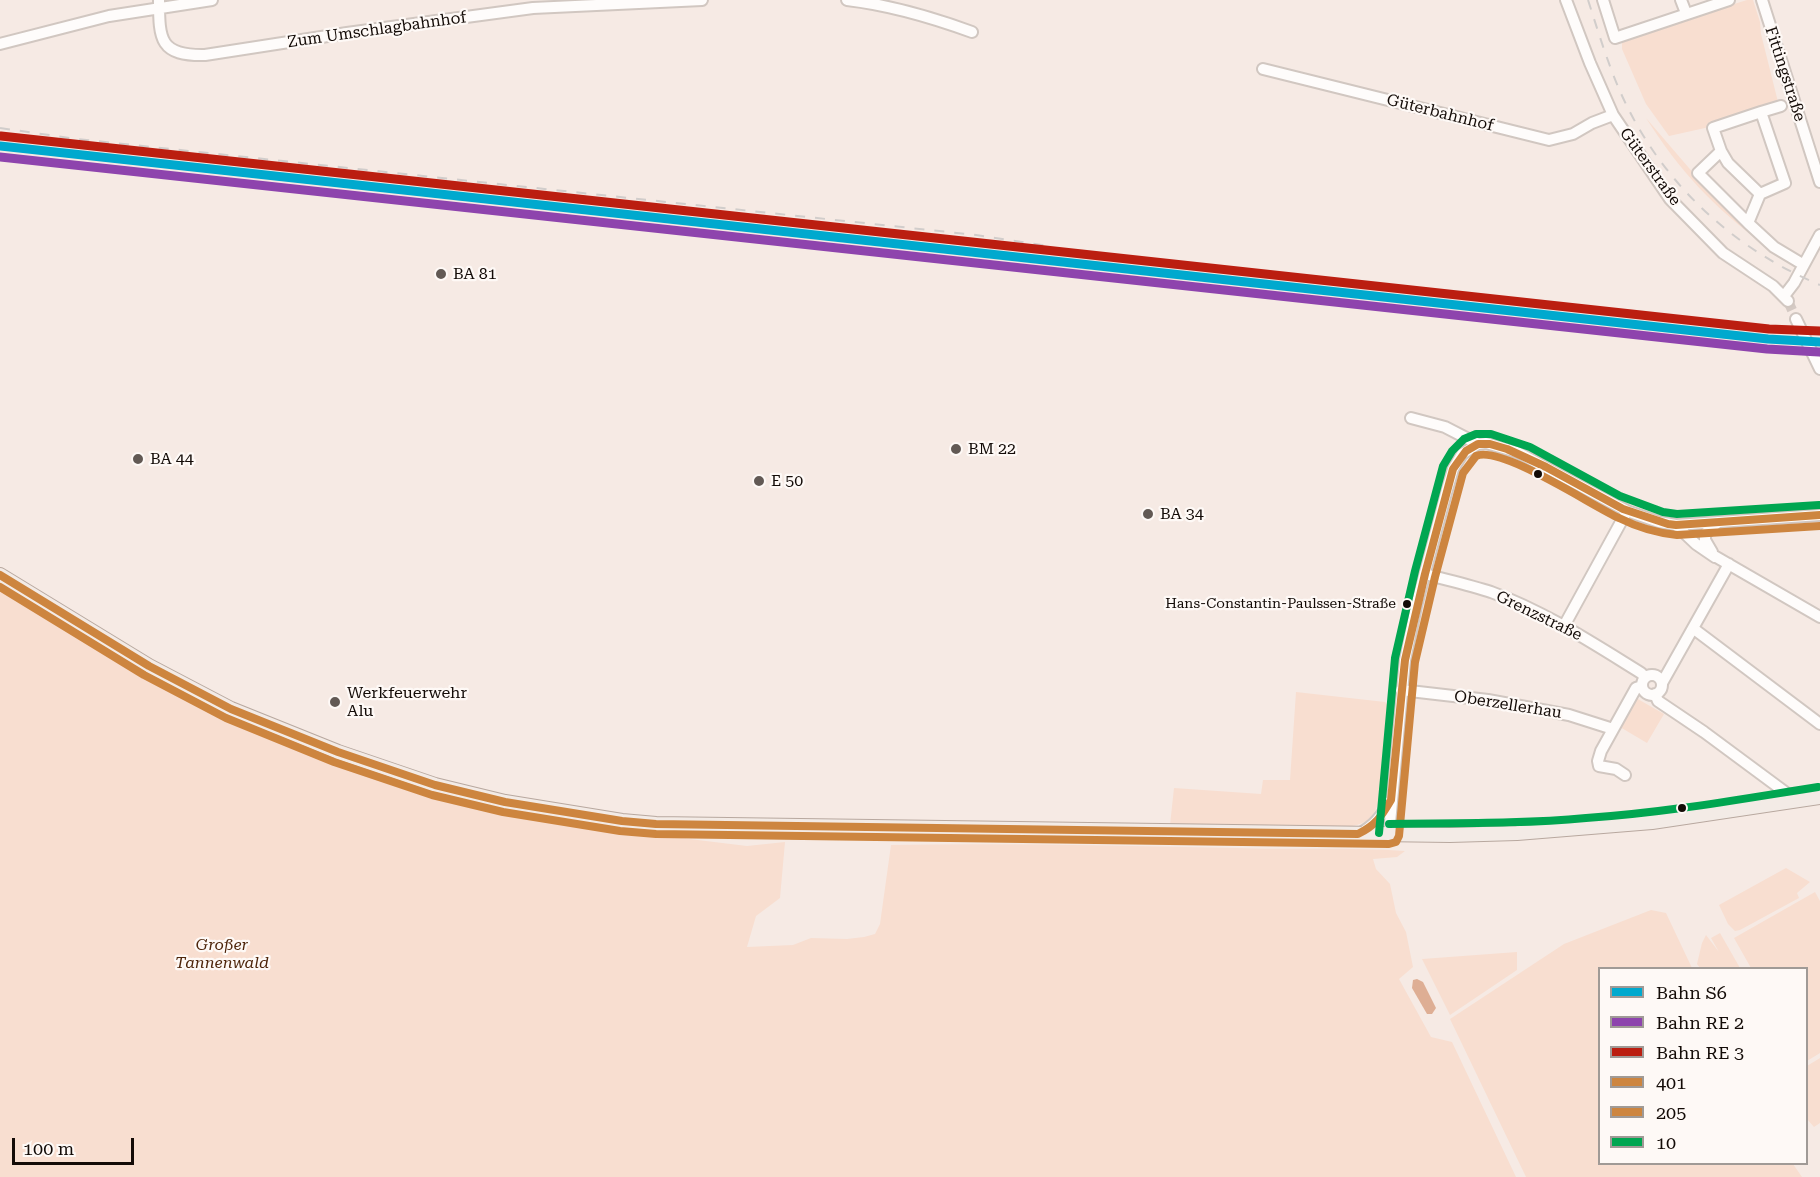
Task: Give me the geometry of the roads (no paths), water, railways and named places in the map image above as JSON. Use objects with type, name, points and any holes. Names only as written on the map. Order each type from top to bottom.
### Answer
[{"type":"main road","points":[[0,575],[149,666],[231,709],[338,752],[424,781],[505,802],[622,822],[656,825],[1460,834],[1568,830],[1652,822],[1820,797]]},
{"type":"street","points":[[0,44],[159,4],[212,0]]},
{"type":"street","name":"Zum Umschlagbahnhof","points":[[159,4],[159,30],[163,39],[173,52],[184,56],[205,55],[347,33],[533,9],[702,0]]},
{"type":"street","points":[[847,0],[872,3],[934,18],[972,32]]},
{"type":"street","name":"Güterstraße","points":[[1566,0],[1613,115],[1677,206],[1723,253],[1773,286],[1786,299],[1817,248]]},
{"type":"street","points":[[1603,0],[1615,38],[1729,0]]},
{"type":"street","points":[[1681,0],[1686,13]]},
{"type":"street","name":"Fittingstraße","points":[[1762,0],[1820,182]]},
{"type":"street","name":"Güterbahnhof","points":[[1263,69],[1549,140],[1572,134],[1613,115]]},
{"type":"street","points":[[1760,194],[1728,163],[1713,128],[1781,106]]},
{"type":"street","points":[[1748,223],[1760,194],[1785,183],[1761,112]]},
{"type":"street","points":[[1721,151],[1698,173],[1774,247],[1798,262]]},
{"type":"street","points":[[1817,248],[1820,235]]},
{"type":"street","points":[[1796,319],[1820,369]]},
{"type":"street","points":[[1411,417],[1445,427],[1478,444],[1493,444],[1517,452],[1627,511],[1659,522],[1676,525],[1820,515]]},
{"type":"street","points":[[1389,834],[1401,690],[1411,630],[1453,469],[1462,454],[1478,444]]},
{"type":"street","points":[[1564,626],[1627,511]]},
{"type":"street","points":[[1659,522],[1820,617]]},
{"type":"street","points":[[1715,557],[1705,540],[1705,534],[1718,522]]},
{"type":"street","points":[[1676,525],[1696,544],[1715,557]]},
{"type":"street","points":[[1644,682],[1644,692],[1649,695],[1659,692],[1729,564]]},
{"type":"street","name":"Grenzstraße","points":[[1425,574],[1492,593],[1564,626],[1641,673],[1644,682]]},
{"type":"street","points":[[1694,629],[1820,724]]},
{"type":"street","points":[[1625,775],[1616,769],[1599,766],[1601,751],[1636,688],[1655,675],[1662,683]]},
{"type":"street","name":"Oberzellerhau","points":[[1401,690],[1488,700],[1569,715],[1613,729]]},
{"type":"street","points":[[1656,694],[1658,701],[1704,732],[1785,792],[1793,801]]},
{"type":"street","points":[[1769,781],[1770,805]]},
{"type":"street","points":[[1358,834],[1372,827],[1379,820],[1391,800]]},
{"type":"tunnel","points":[[1788,301],[1796,319]]},
{"type":"railway","points":[[1588,0],[1624,100],[1659,160],[1705,211],[1731,233],[1759,253],[1820,285]]},
{"type":"railway","points":[[0,128],[77,139],[976,235],[1048,246]]},
{"type":"rail line","name":"S6","points":[[0,146],[1768,339],[1820,342]]},
{"type":"place","name":"BA 81","points":[[441,274]]},
{"type":"place","name":"BM 22","points":[[956,449]]},
{"type":"place","name":"BA 44","points":[[138,459]]},
{"type":"place","name":"E 50","points":[[759,481]]},
{"type":"place","name":"BA 34","points":[[1148,514]]},
{"type":"place","name":"Hans-Constantin-Paulssen-Straße","points":[[1407,604]]},
{"type":"place","name":"Werkfeuerwehr Alu","points":[[335,702]]},
{"type":"park label","name":"Großer Tannenwald","points":[[222,954]]}]
